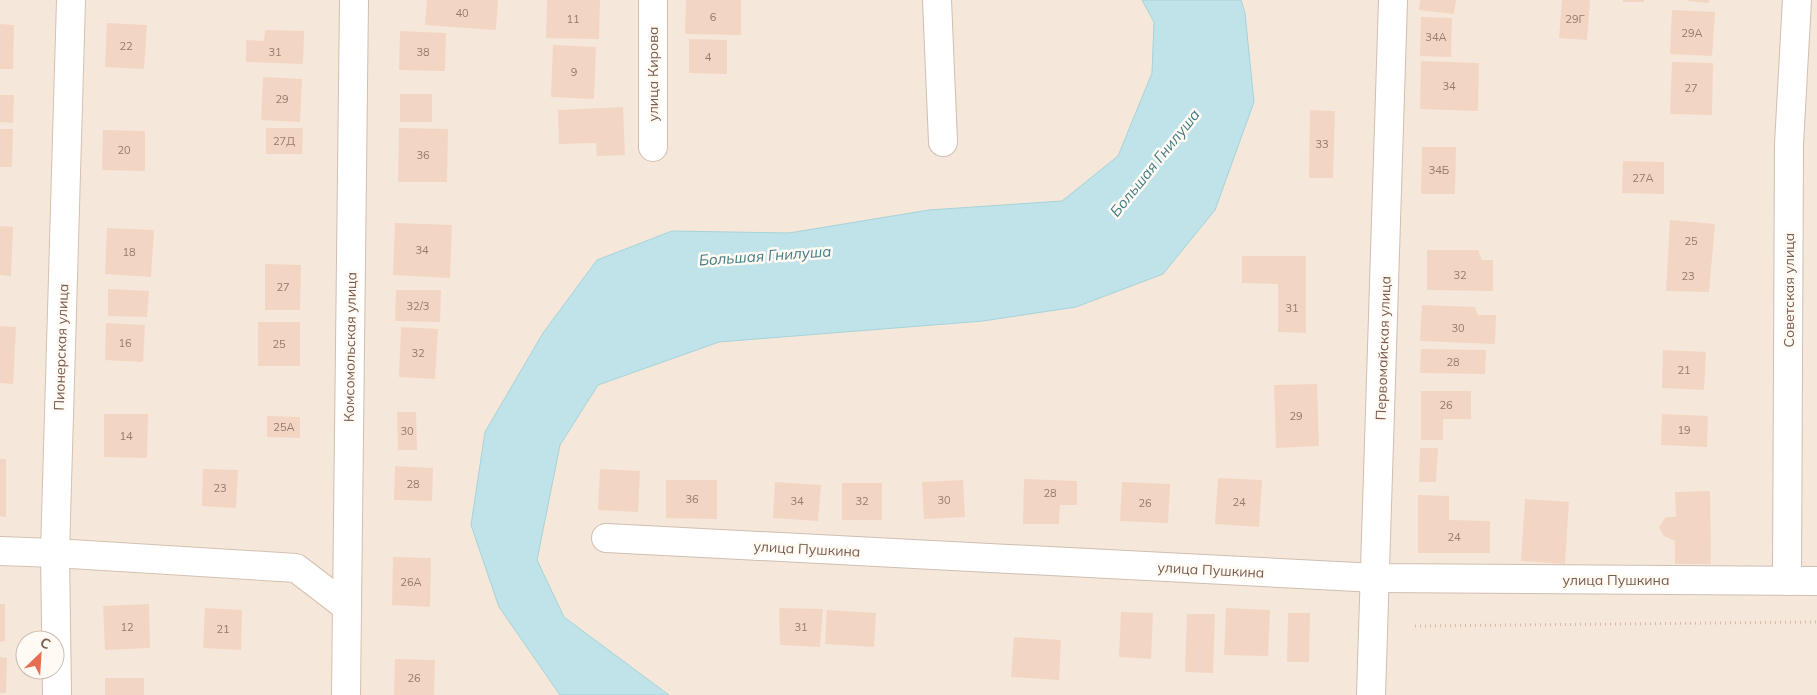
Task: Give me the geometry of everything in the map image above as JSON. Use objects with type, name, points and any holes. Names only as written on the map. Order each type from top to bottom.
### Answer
[{"type":"street","name":"Пионерская улица","points":[[57,695],[55,553],[71,0]]},
{"type":"street","name":"Комсомольская улица","points":[[346,695],[354,0]]},
{"type":"street","name":"улица Кирова","points":[[653,0],[653,148]]},
{"type":"street","points":[[937,0],[943,142]]},
{"type":"street","name":"Первомайская улица","points":[[1372,695],[1393,0]]},
{"type":"street","name":"Советская улица","points":[[1787,581],[1790,144],[1797,0]]},
{"type":"street","name":"улица Пушкина","points":[[606,538],[1376,578],[1817,581]]},
{"type":"street","points":[[0,551],[296,568],[347,607]]},
{"type":"path","points":[[1416,626],[1817,622]]},
{"type":"shaded area","points":[[0,0],[1817,0],[1817,695],[0,695]]},
{"type":"water","name":"Большая Гнилуша","points":[[1142,0],[1241,0],[1245,13],[1254,102],[1215,210],[1163,274],[1076,307],[983,321],[719,342],[598,385],[560,445],[537,560],[564,617],[669,695],[560,695],[499,607],[471,525],[485,432],[543,333],[597,260],[672,231],[789,233],[929,210],[1062,201],[1118,156],[1152,73],[1154,22]]},
{"type":"building","points":[[427,0],[498,0],[496,30],[425,25]]},
{"type":"building","points":[[547,0],[600,0],[599,39],[546,38]]},
{"type":"building","points":[[686,0],[741,0],[741,35],[685,34]]},
{"type":"building","points":[[1420,0],[1456,0],[1454,14],[1419,10]]},
{"type":"building","points":[[1562,0],[1590,0],[1587,40],[1559,38]]},
{"type":"building","points":[[1623,0],[1644,0],[1644,2],[1623,2]]},
{"type":"building","points":[[1709,0],[1709,3],[1688,1]]},
{"type":"building","points":[[1672,10],[1715,12],[1712,56],[1670,54]]},
{"type":"building","points":[[1421,17],[1452,18],[1451,57],[1420,56]]},
{"type":"building","points":[[107,23],[147,25],[144,69],[105,67]]},
{"type":"building","points":[[0,24],[14,25],[13,69],[0,69]]},
{"type":"building","points":[[265,30],[304,31],[303,64],[246,62],[246,40],[264,41]]},
{"type":"building","points":[[400,31],[446,33],[445,71],[399,70]]},
{"type":"building","points":[[689,39],[727,40],[727,74],[689,73]]},
{"type":"building","points":[[553,45],[596,47],[594,99],[551,97]]},
{"type":"building","points":[[1421,61],[1479,63],[1478,111],[1420,109]]},
{"type":"building","points":[[1672,62],[1713,63],[1712,115],[1670,114]]},
{"type":"building","points":[[263,77],[302,79],[300,122],[261,120]]},
{"type":"building","points":[[400,94],[432,94],[432,122],[400,122]]},
{"type":"building","points":[[0,95],[14,95],[13,123],[0,122]]},
{"type":"building","points":[[623,107],[625,155],[597,156],[596,143],[559,144],[558,110]]},
{"type":"building","points":[[1310,110],[1335,111],[1333,178],[1309,178]]},
{"type":"building","points":[[266,128],[303,128],[302,154],[266,154]]},
{"type":"building","points":[[399,128],[448,129],[447,182],[398,182]]},
{"type":"building","points":[[0,129],[13,129],[12,167],[0,167]]},
{"type":"building","points":[[103,130],[145,131],[145,171],[102,170]]},
{"type":"building","points":[[1422,147],[1456,147],[1455,194],[1421,194]]},
{"type":"building","points":[[1623,161],[1664,162],[1664,194],[1622,193]]},
{"type":"building","points":[[1670,220],[1715,224],[1709,292],[1666,291]]},
{"type":"building","points":[[395,223],[452,225],[450,278],[393,275]]},
{"type":"building","points":[[0,226],[13,227],[11,276],[0,275]]},
{"type":"building","points":[[107,228],[154,230],[151,277],[105,274]]},
{"type":"building","points":[[1427,250],[1478,250],[1482,260],[1493,260],[1493,291],[1427,290]]},
{"type":"building","points":[[1242,256],[1306,256],[1306,333],[1278,332],[1278,284],[1242,283]]},
{"type":"building","points":[[265,264],[301,265],[300,310],[265,310]]},
{"type":"building","points":[[108,289],[149,291],[147,317],[108,316]]},
{"type":"building","points":[[396,290],[441,290],[440,322],[395,321]]},
{"type":"building","points":[[1422,305],[1475,307],[1478,315],[1496,315],[1495,344],[1420,341]]},
{"type":"building","points":[[258,322],[300,322],[300,366],[258,366]]},
{"type":"building","points":[[106,323],[145,325],[143,362],[105,360]]},
{"type":"building","points":[[0,326],[16,327],[13,384],[0,383]]},
{"type":"building","points":[[401,327],[438,329],[435,379],[399,377]]},
{"type":"building","points":[[1421,349],[1486,350],[1485,374],[1420,373]]},
{"type":"building","points":[[1663,350],[1706,352],[1704,390],[1662,388]]},
{"type":"building","points":[[1317,384],[1319,446],[1276,448],[1274,385]]},
{"type":"building","points":[[1421,391],[1471,391],[1471,419],[1443,419],[1443,440],[1421,440]]},
{"type":"building","points":[[397,412],[416,412],[417,450],[398,450]]},
{"type":"building","points":[[104,414],[148,414],[147,458],[104,457]]},
{"type":"building","points":[[1662,414],[1708,416],[1707,447],[1661,445]]},
{"type":"building","points":[[267,416],[300,417],[300,438],[267,437]]},
{"type":"building","points":[[1420,448],[1438,448],[1436,482],[1419,482]]},
{"type":"building","points":[[0,459],[6,459],[6,517],[0,516]]},
{"type":"building","points":[[395,466],[433,468],[432,501],[394,500]]},
{"type":"building","points":[[203,469],[238,470],[236,508],[202,506]]},
{"type":"building","points":[[600,469],[640,471],[638,512],[598,510]]},
{"type":"building","points":[[1218,478],[1262,480],[1259,527],[1215,524]]},
{"type":"building","points":[[1024,479],[1077,481],[1077,505],[1060,505],[1059,524],[1023,524]]},
{"type":"building","points":[[666,480],[717,480],[717,519],[666,518]]},
{"type":"building","points":[[963,480],[965,517],[924,519],[922,482]]},
{"type":"building","points":[[775,482],[821,485],[818,521],[773,518]]},
{"type":"building","points":[[1122,482],[1170,484],[1168,523],[1120,521]]},
{"type":"building","points":[[842,483],[882,483],[882,520],[842,520]]},
{"type":"building","points":[[1710,491],[1711,564],[1675,564],[1675,541],[1664,536],[1659,527],[1666,517],[1676,517],[1675,492]]},
{"type":"building","points":[[1418,495],[1449,496],[1449,520],[1490,521],[1490,553],[1418,553]]},
{"type":"building","points":[[1525,499],[1569,502],[1565,564],[1521,561]]},
{"type":"building","points":[[393,557],[431,558],[430,607],[392,605]]},
{"type":"building","points":[[0,604],[5,604],[5,641],[0,642]]},
{"type":"building","points":[[149,604],[150,648],[105,650],[103,606]]},
{"type":"building","points":[[205,608],[242,610],[241,650],[203,648]]},
{"type":"building","points":[[779,608],[823,609],[820,647],[780,645]]},
{"type":"building","points":[[1226,608],[1270,610],[1268,656],[1224,655]]},
{"type":"building","points":[[827,610],[876,613],[874,647],[825,644]]},
{"type":"building","points":[[1121,612],[1153,613],[1151,659],[1119,657]]},
{"type":"building","points":[[1288,613],[1310,613],[1309,662],[1287,662]]},
{"type":"building","points":[[1187,614],[1215,614],[1213,673],[1185,672]]},
{"type":"building","points":[[1014,637],[1061,640],[1059,680],[1011,677]]},
{"type":"building","points":[[0,657],[7,658],[6,693],[0,693]]},
{"type":"building","points":[[395,659],[435,660],[434,695],[394,695]]},
{"type":"building","points":[[105,678],[144,678],[144,695],[105,695]]}]
